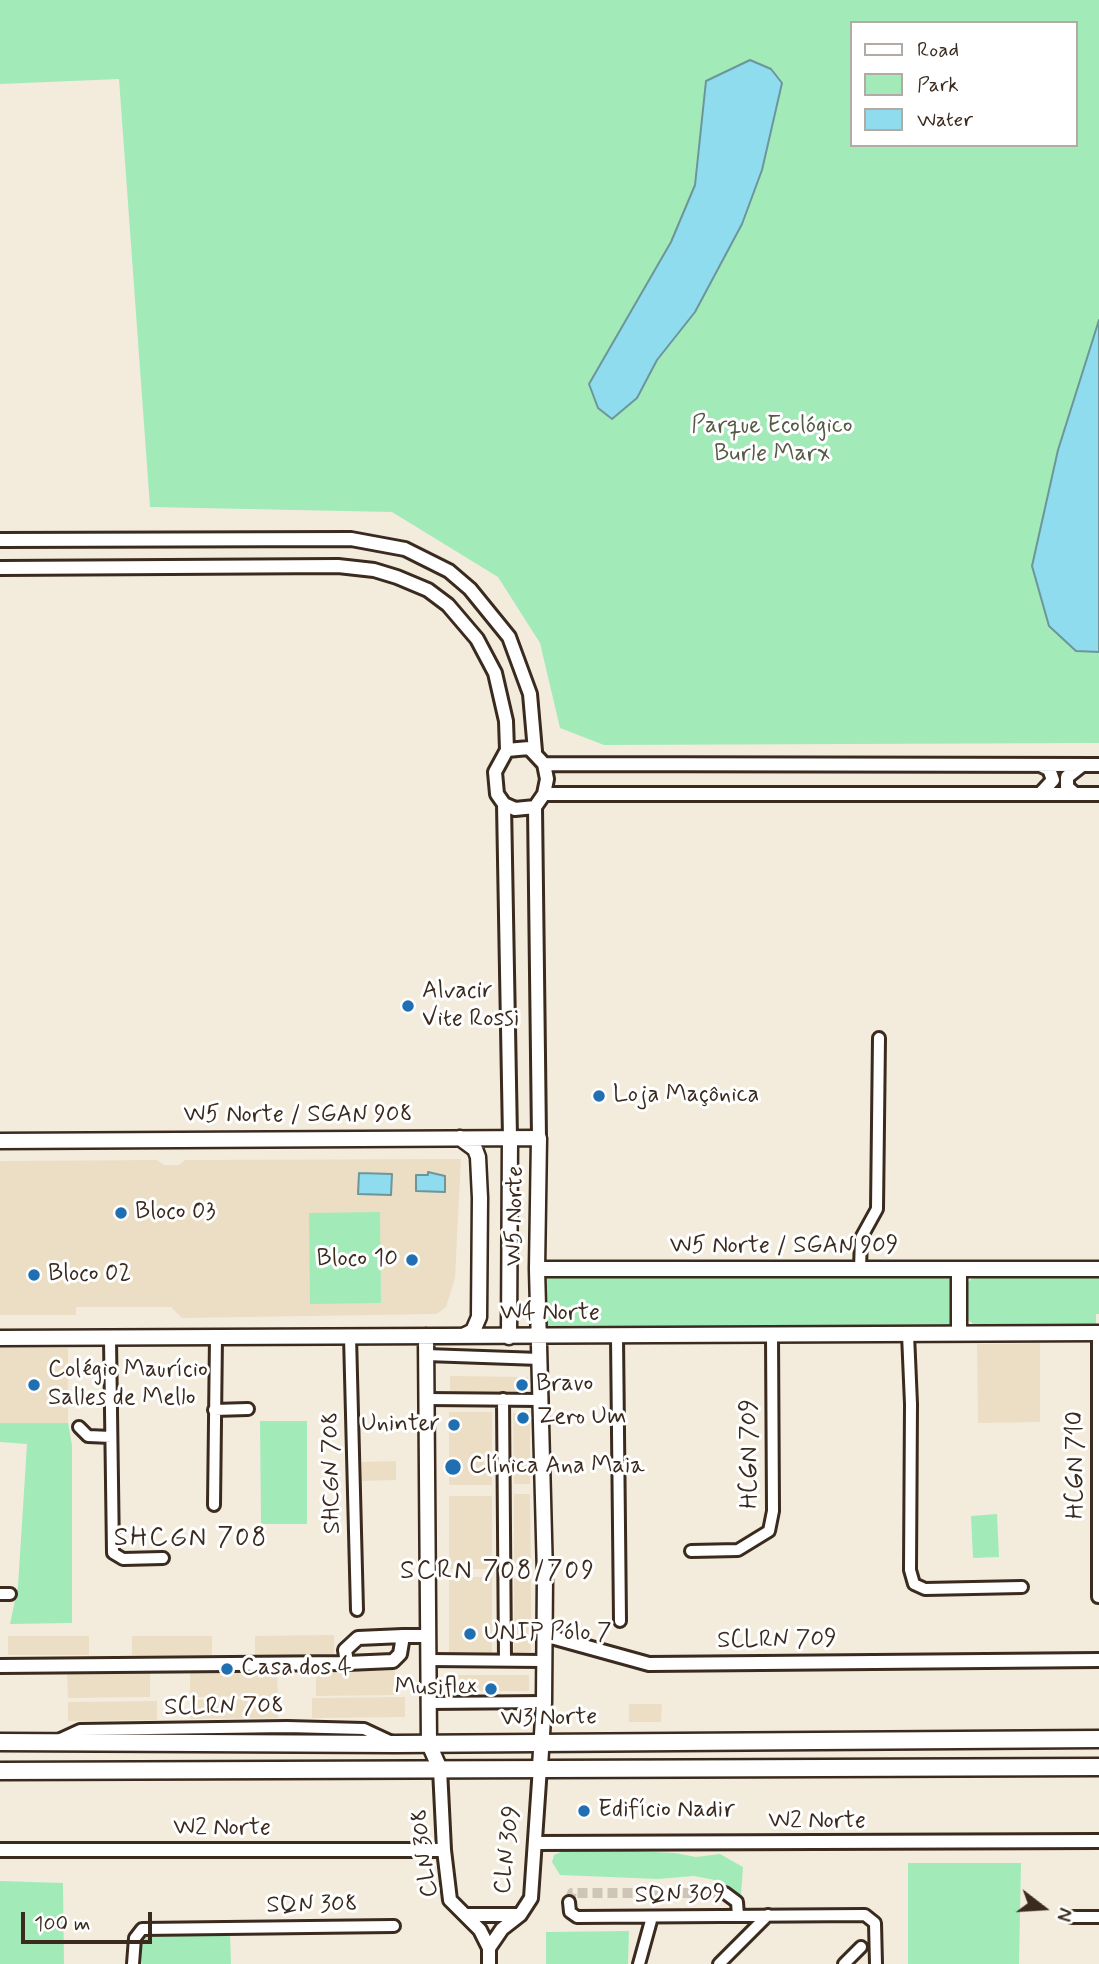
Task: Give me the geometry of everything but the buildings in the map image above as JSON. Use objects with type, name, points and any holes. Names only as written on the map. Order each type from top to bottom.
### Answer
[{"type":"main road","points":[[459,1138],[475,1149],[478,1157],[480,1198],[480,1317],[474,1331],[462,1336]]},
{"type":"main road","points":[[509,1337],[510,1138]]},
{"type":"main road","name":"W5 Norte / SGAN 908","points":[[0,1141],[539,1138]]},
{"type":"main road","name":"W5 Norte","points":[[539,1138],[537,1269],[540,1337]]},
{"type":"main road","name":"W5 Norte / SGAN 909","points":[[537,1269],[1099,1269]]},
{"type":"main road","points":[[958,1333],[960,1270]]},
{"type":"main road","name":"W4 Norte","points":[[0,1338],[1099,1333]]},
{"type":"main road","points":[[426,1336],[429,1744]]},
{"type":"main road","points":[[540,1337],[544,1635],[541,1743]]},
{"type":"main road","name":"W3 Norte","points":[[0,1742],[429,1744],[1099,1740]]},
{"type":"main road","points":[[580,1768],[615,1759],[616,1751],[607,1741]]},
{"type":"main road","points":[[632,1767],[629,1752],[639,1741]]},
{"type":"main road","points":[[298,1769],[331,1761],[334,1749],[327,1743]]},
{"type":"main road","name":"CLN 309","points":[[540,1767],[541,1743]]},
{"type":"main road","points":[[357,1768],[349,1762],[349,1753],[351,1748],[364,1744]]},
{"type":"main road","name":"CLN 308","points":[[429,1744],[440,1769]]},
{"type":"main road","name":"W3 Norte","points":[[0,1771],[1099,1767]]},
{"type":"street","points":[[0,541],[351,539],[405,550],[449,571],[470,589],[509,637],[530,694],[535,751],[544,764],[547,779],[544,794],[535,807],[539,1138]]},
{"type":"street","points":[[0,568],[338,566],[374,570],[428,590],[448,605],[477,639],[495,673],[502,696],[507,750],[495,779],[497,794],[504,804],[515,809],[535,807]]},
{"type":"street","points":[[507,750],[522,747],[535,751]]},
{"type":"street","points":[[544,764],[1099,765]]},
{"type":"street","points":[[1037,765],[1049,769],[1053,776],[1051,785],[1040,794]]},
{"type":"street","points":[[1075,794],[1067,787],[1067,777],[1081,766]]},
{"type":"street","points":[[544,794],[1099,794]]},
{"type":"street","points":[[504,804],[510,1138]]},
{"type":"street","points":[[860,1269],[861,1238],[877,1209],[879,1038]]},
{"type":"street","name":"HCGN 710","points":[[1098,1597],[1099,1333]]},
{"type":"street","points":[[908,1334],[911,1404],[910,1570],[914,1584],[925,1589],[1022,1587]]},
{"type":"street","name":"HCGN 709","points":[[691,1551],[738,1550],[769,1531],[772,1511],[772,1335]]},
{"type":"street","name":"SHCGN 708","points":[[350,1336],[357,1609]]},
{"type":"street","points":[[214,1505],[216,1337]]},
{"type":"street","points":[[617,1337],[620,1620]]},
{"type":"street","points":[[110,1339],[113,1553],[123,1559],[163,1558]]},
{"type":"street","points":[[426,1355],[540,1359]]},
{"type":"street","points":[[426,1399],[542,1400]]},
{"type":"street","points":[[503,1399],[505,1660]]},
{"type":"street","points":[[214,1410],[248,1409]]},
{"type":"street","points":[[79,1427],[88,1436],[111,1437]]},
{"type":"street","name":"SCLRN 709","points":[[544,1635],[649,1664],[1099,1660]]},
{"type":"street","name":"SCLRN 708","points":[[0,1666],[393,1661],[400,1654],[403,1636]]},
{"type":"street","points":[[347,1663],[345,1650],[353,1640],[428,1636]]},
{"type":"street","points":[[428,1660],[544,1661]]},
{"type":"street","points":[[428,1703],[544,1702]]},
{"type":"street","name":"SCLRN 708","points":[[52,1744],[80,1730],[287,1727],[364,1729],[396,1744]]},
{"type":"street","name":"CLN 309","points":[[489,1948],[502,1928],[520,1915],[531,1898],[540,1767]]},
{"type":"street","name":"CLN 308","points":[[440,1769],[444,1850],[450,1900],[480,1930],[489,1948]]},
{"type":"street","name":"W2 Norte","points":[[536,1843],[1099,1841]]},
{"type":"street","name":"W2 Norte","points":[[0,1850],[444,1850]]},
{"type":"street","points":[[725,1893],[737,1902],[738,1916]]},
{"type":"street","name":"SQN 309","points":[[569,1902],[573,1916],[591,1917],[856,1913],[872,1918],[876,1923],[876,1964]]},
{"type":"street","points":[[465,1915],[520,1915]]},
{"type":"street","name":"SQN 309","points":[[720,1964],[768,1915]]},
{"type":"street","points":[[639,1964],[652,1917]]},
{"type":"street","points":[[1072,1917],[1099,1917]]},
{"type":"street","name":"SQN 308","points":[[133,1964],[135,1938],[142,1929],[394,1926]]},
{"type":"street","points":[[844,1964],[861,1947]]},
{"type":"street","points":[[489,1948],[489,1964]]},
{"type":"shaded area","points":[[461,1159],[455,1278],[446,1307],[437,1314],[182,1318],[171,1307],[76,1307],[76,1315],[0,1315],[0,1161],[157,1160],[164,1165],[179,1165],[185,1160]]},
{"type":"shaded area","points":[[1040,1343],[1040,1422],[978,1423],[977,1344]]},
{"type":"shaded area","name":"Colégio Maurício Salles de Mello","points":[[0,1347],[68,1348],[68,1423],[0,1423]]},
{"type":"shaded area","points":[[450,1376],[528,1377],[528,1393],[450,1393]]},
{"type":"shaded area","points":[[449,1412],[492,1412],[492,1485],[449,1485]]},
{"type":"shaded area","points":[[513,1413],[530,1413],[530,1484],[514,1484]]},
{"type":"shaded area","points":[[396,1461],[396,1480],[362,1481],[362,1462]]},
{"type":"shaded area","points":[[514,1494],[530,1494],[531,1568],[514,1568]]},
{"type":"shaded area","points":[[449,1496],[492,1496],[492,1569],[449,1569]]},
{"type":"shaded area","points":[[449,1577],[492,1577],[492,1654],[449,1654]]},
{"type":"shaded area","points":[[514,1579],[531,1579],[531,1652],[514,1653]]},
{"type":"shaded area","points":[[334,1635],[334,1654],[255,1655],[255,1636]]},
{"type":"shaded area","points":[[8,1636],[89,1636],[89,1655],[8,1655]]},
{"type":"shaded area","points":[[132,1636],[212,1636],[212,1655],[132,1655]]},
{"type":"shaded area","points":[[395,1668],[396,1695],[316,1696],[316,1669]]},
{"type":"shaded area","points":[[277,1670],[278,1696],[190,1697],[190,1671]]},
{"type":"shaded area","points":[[150,1671],[150,1697],[68,1698],[67,1672]]},
{"type":"shaded area","points":[[452,1675],[529,1675],[529,1691],[451,1691]]},
{"type":"shaded area","points":[[405,1697],[405,1717],[312,1718],[312,1698]]},
{"type":"shaded area","points":[[278,1699],[278,1718],[190,1719],[190,1700]]},
{"type":"shaded area","points":[[157,1701],[157,1720],[68,1721],[68,1702]]},
{"type":"shaded area","points":[[629,1704],[662,1704],[661,1722],[629,1722]]},
{"type":"green space","name":"Parque Ecológico Burle Marx","points":[[0,0],[1099,0],[1099,743],[604,745],[560,728],[540,643],[498,577],[392,512],[150,507],[119,79],[0,84]]},
{"type":"green space","points":[[380,1212],[381,1303],[310,1304],[309,1213]]},
{"type":"green space","points":[[976,1275],[1099,1275],[1099,1314],[1096,1314],[1096,1327],[976,1326],[968,1320],[968,1282]]},
{"type":"green space","points":[[546,1276],[953,1276],[956,1321],[949,1327],[548,1327]]},
{"type":"green space","points":[[260,1421],[307,1421],[307,1524],[261,1524]]},
{"type":"green space","points":[[0,1423],[68,1423],[72,1445],[72,1623],[10,1624],[18,1586],[27,1444],[0,1442]]},
{"type":"green space","points":[[997,1514],[999,1557],[973,1558],[971,1516]]},
{"type":"green space","points":[[570,1848],[675,1853],[696,1857],[720,1854],[743,1867],[741,1894],[734,1894],[720,1881],[694,1876],[658,1879],[560,1875],[552,1862],[554,1855]]},
{"type":"green space","points":[[908,1863],[1021,1863],[1019,1964],[908,1964]]},
{"type":"green space","points":[[0,1881],[63,1883],[64,1964],[0,1964]]},
{"type":"green space","points":[[629,1931],[628,1964],[546,1964],[546,1932]]},
{"type":"green space","points":[[230,1932],[231,1964],[142,1964],[142,1934]]},
{"type":"water","points":[[750,60],[771,69],[782,83],[762,170],[742,224],[695,312],[657,360],[637,398],[612,419],[598,408],[589,384],[671,242],[695,185],[706,81]]},
{"type":"water","points":[[1099,320],[1099,652],[1076,651],[1049,626],[1032,566],[1058,450]]},
{"type":"water","points":[[428,1172],[445,1176],[445,1192],[416,1191],[416,1175],[428,1175]]},
{"type":"water","points":[[359,1173],[392,1174],[391,1195],[358,1194]]},
{"type":"tunnel","points":[[569,1902],[572,1893],[725,1893]]},
{"type":"place","name":"Alvacir Vite Rossi","points":[[408,1006]]},
{"type":"place","name":"Loja Maçônica","points":[[599,1096]]},
{"type":"place","name":"Bloco 03","points":[[121,1213]]},
{"type":"place","name":"Bloco 10","points":[[412,1260]]},
{"type":"place","name":"Bloco 02","points":[[34,1275]]},
{"type":"place","name":"Colégio Maurício Salles de Mello","points":[[34,1385]]},
{"type":"place","name":"Bravo","points":[[522,1385]]},
{"type":"place","name":"Zero Um","points":[[523,1418]]},
{"type":"place","name":"Uninter","points":[[454,1425]]},
{"type":"place","name":"Clínica Ana Maia","points":[[453,1467]]},
{"type":"place","name":"UNIP Pólo 7","points":[[470,1634]]},
{"type":"place","name":"Casa dos 4","points":[[227,1669]]},
{"type":"place","name":"Musiflex","points":[[491,1689]]},
{"type":"place","name":"Edifício Nadir","points":[[584,1811]]},
{"type":"district","name":"SHCGN 708","points":[[191,1540]]},
{"type":"district","name":"SCRN 708/709","points":[[498,1573]]}]
